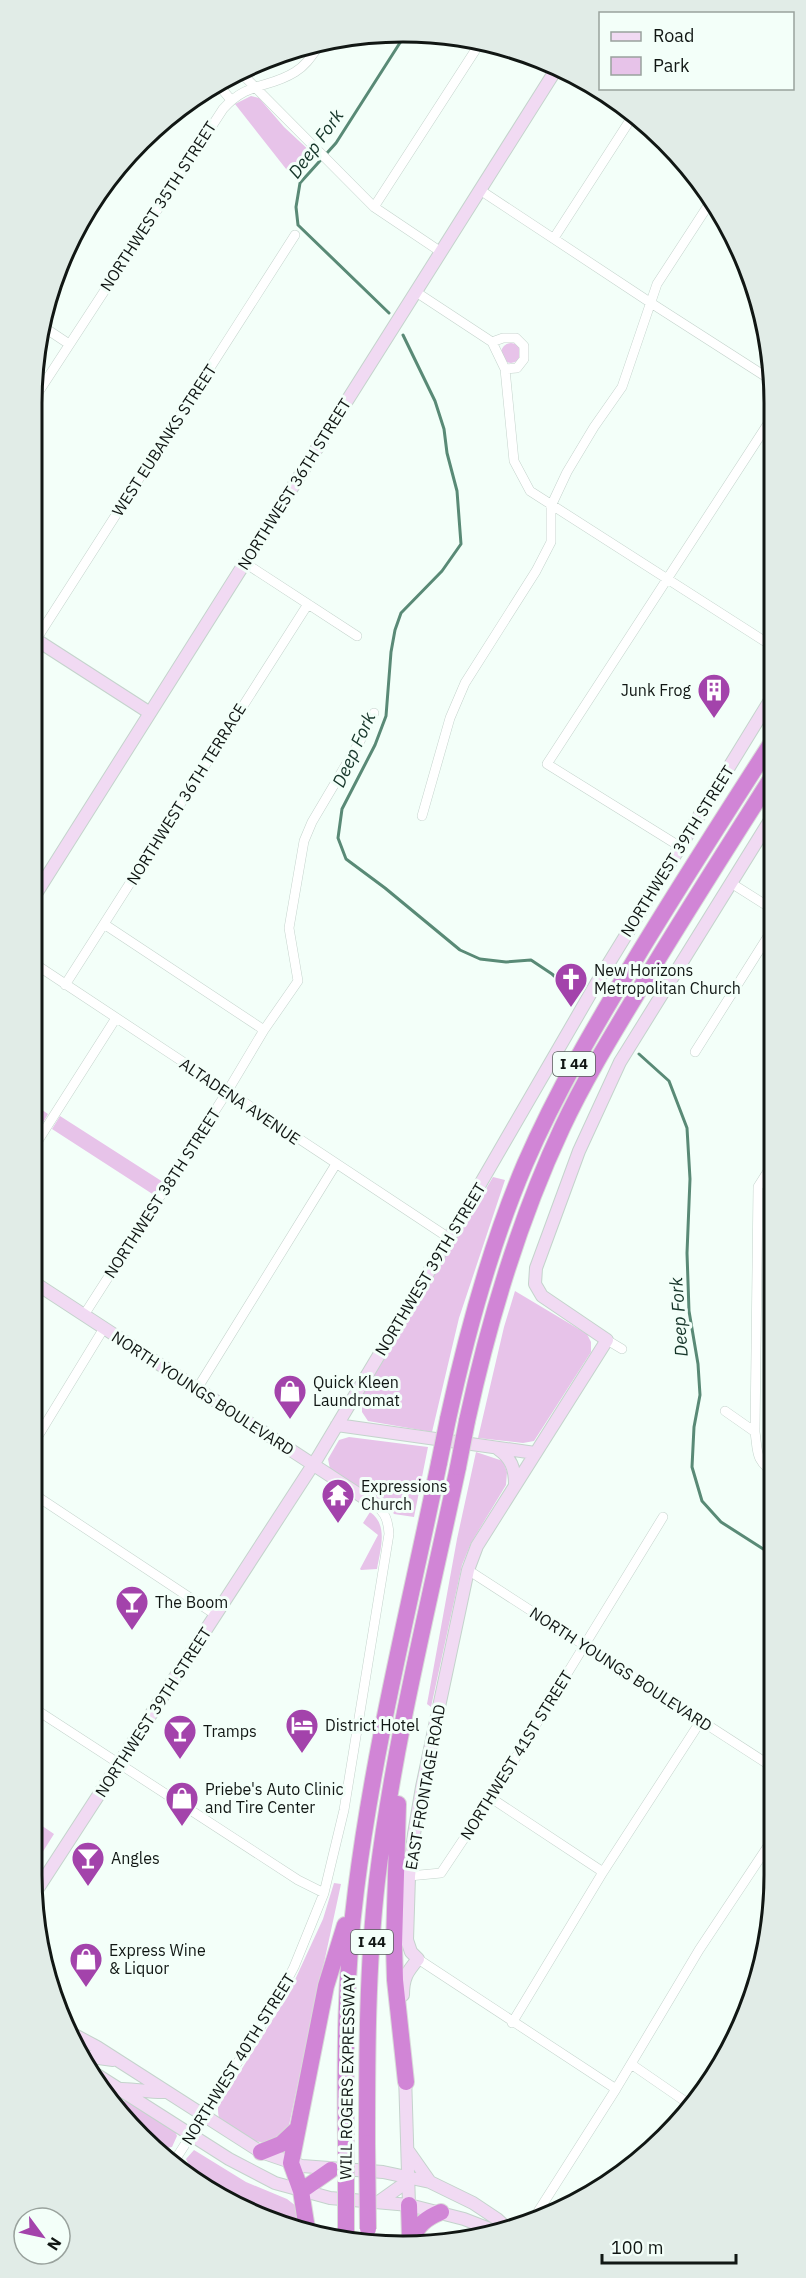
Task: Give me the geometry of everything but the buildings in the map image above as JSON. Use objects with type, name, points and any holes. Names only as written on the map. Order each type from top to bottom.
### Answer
[{"type":"highway","name":"WILL ROGERS EXPRESSWAY","points":[[346,2231],[346,2010],[356,1890],[370,1797],[469,1325],[488,1262],[511,1199],[546,1119],[611,999],[764,755]]},
{"type":"highway","name":"WILL ROGERS EXPRESSWAY","points":[[368,2234],[367,2048],[371,1948],[377,1882],[400,1744],[467,1421],[499,1290],[528,1208],[563,1126],[605,1046],[764,790]]},
{"type":"highway","points":[[400,1744],[394,1933],[395,1980],[405,2082]]},
{"type":"highway","points":[[307,2223],[301,2191],[291,2163],[326,1986],[356,1890]]},
{"type":"highway","points":[[261,2152],[281,2144],[297,2129]]},
{"type":"highway","points":[[301,2191],[331,2170]]},
{"type":"highway","points":[[409,2205],[410,2236]]},
{"type":"highway","points":[[413,2236],[426,2219],[441,2212]]},
{"type":"main road","name":"NORTHWEST 36TH STREET","points":[[42,884],[553,74]]},
{"type":"main road","points":[[42,647],[150,713]]},
{"type":"main road","name":"NORTHWEST 39TH STREET","points":[[42,1882],[312,1466],[449,1238],[596,984],[764,710]]},
{"type":"main road","points":[[337,1425],[535,1453],[607,1340],[552,1303],[536,1288],[536,1268],[579,1150],[641,1026],[764,830]]},
{"type":"main road","name":"NORTH YOUNGS BOULEVARD","points":[[42,1288],[375,1505]]},
{"type":"main road","points":[[497,1448],[513,1464],[514,1486]]},
{"type":"main road","name":"EAST FRONTAGE ROAD","points":[[418,1959],[411,1952],[407,1940],[409,1876],[422,1787],[468,1570],[477,1546],[535,1453]]},
{"type":"main road","points":[[409,2205],[403,1981],[405,1974],[418,1959]]},
{"type":"main road","points":[[81,2039],[261,2152],[291,2163],[331,2170],[383,2172],[430,2182],[473,2203],[501,2223]]},
{"type":"main road","points":[[91,2057],[117,2060]]},
{"type":"main road","points":[[107,2081],[253,2174],[301,2191],[330,2198],[409,2205],[441,2212],[483,2227]]},
{"type":"main road","points":[[119,2089],[135,2088],[150,2093],[166,2092]]},
{"type":"main road","points":[[409,2152],[430,2182]]},
{"type":"main road","points":[[380,2201],[399,2188],[409,2176]]},
{"type":"street","points":[[374,207],[476,50]]},
{"type":"street","name":"NORTHWEST 35TH STREET","points":[[43,385],[213,120],[231,100],[253,87],[295,73],[313,53]]},
{"type":"street","points":[[245,78],[374,207],[441,252]]},
{"type":"street","points":[[223,90],[231,100]]},
{"type":"street","points":[[554,238],[629,122]]},
{"type":"street","points":[[480,190],[763,375]]},
{"type":"street","points":[[422,816],[450,718],[465,683],[536,571],[551,542],[551,506],[567,471],[622,387],[657,284],[707,208]]},
{"type":"street","name":"WEST EUBANKS STREET","points":[[42,627],[295,235]]},
{"type":"street","points":[[416,292],[492,342],[505,369],[514,461],[530,491],[764,641]]},
{"type":"street","points":[[49,331],[69,344]]},
{"type":"street","points":[[492,342],[503,338],[516,338],[524,346],[524,359],[517,368],[505,369]]},
{"type":"street","points":[[679,846],[547,764],[764,430]]},
{"type":"street","points":[[245,563],[357,636]]},
{"type":"street","name":"NORTHWEST 36TH TERRACE","points":[[65,985],[308,604]]},
{"type":"street","name":"NORTHWEST 38TH STREET","points":[[84,1315],[227,1092],[264,1030],[298,981],[289,928],[304,841],[312,822],[360,741],[374,712]]},
{"type":"street","points":[[731,883],[764,904]]},
{"type":"street","points":[[104,924],[264,1030]]},
{"type":"street","points":[[695,1052],[764,943]]},
{"type":"street","name":"ALTADENA AVENUE","points":[[42,969],[449,1238]]},
{"type":"street","points":[[42,1134],[116,1018]]},
{"type":"street","points":[[197,1389],[336,1164]]},
{"type":"street","points":[[764,1177],[758,1187],[755,1432],[758,1458],[764,1466]]},
{"type":"street","points":[[42,1430],[104,1328]]},
{"type":"street","points":[[607,1340],[622,1349]]},
{"type":"street","points":[[725,1411],[755,1432]]},
{"type":"street","points":[[42,1500],[216,1615]]},
{"type":"street","name":"NORTHWEST 40TH STREET","points":[[177,2156],[283,1990],[324,1893],[344,1810],[389,1534],[384,1513],[375,1505]]},
{"type":"street","name":"NORTHWEST 41ST STREET","points":[[409,1876],[441,1873],[491,1798],[663,1517]]},
{"type":"street","name":"NORTH YOUNGS BOULEVARD","points":[[468,1570],[702,1719],[764,1761]]},
{"type":"street","points":[[42,1714],[306,1884],[324,1893]]},
{"type":"street","points":[[512,2023],[603,1872],[702,1719]]},
{"type":"street","points":[[491,1798],[603,1872]]},
{"type":"street","points":[[539,2210],[616,2089],[699,1950],[764,1852]]},
{"type":"street","points":[[418,1959],[512,2023],[616,2089]]},
{"type":"street","points":[[631,2064],[684,2101]]},
{"type":"street","points":[[116,2094],[119,2089]]},
{"type":"green space","points":[[251,96],[259,98],[284,127],[312,153],[299,166],[296,164],[290,174],[235,104]]},
{"type":"green space","points":[[511,343],[518,346],[521,353],[518,360],[511,363],[504,360],[501,353],[504,346]]},
{"type":"green space","points":[[42,1110],[48,1114],[42,1124]]},
{"type":"green space","points":[[60,1116],[163,1182],[154,1195],[52,1129]]},
{"type":"green space","points":[[493,1177],[505,1180],[459,1318],[432,1432],[368,1421],[362,1412],[362,1396]]},
{"type":"green space","points":[[515,1291],[587,1334],[591,1342],[591,1352],[534,1441],[523,1443],[478,1438],[504,1327]]},
{"type":"green space","points":[[349,1437],[428,1447],[414,1517],[394,1514],[387,1505],[330,1469],[328,1459],[339,1440]]},
{"type":"green space","points":[[476,1452],[503,1461],[507,1472],[506,1485],[471,1543],[462,1565],[431,1707],[427,1704],[457,1539]]},
{"type":"green space","points":[[370,1512],[380,1524],[381,1546],[377,1569],[361,1570],[378,1535],[363,1523]]},
{"type":"green space","points":[[42,1826],[54,1834],[42,1853]]},
{"type":"green space","points":[[334,1883],[341,1884],[288,2130],[275,2141],[258,2142],[221,2121],[218,2107],[288,1995],[323,1919]]},
{"type":"green space","points":[[130,2100],[174,2129],[177,2136],[172,2147],[165,2146],[123,2102]]},
{"type":"green space","points":[[194,2150],[246,2182],[287,2199],[296,2206],[300,2221],[265,2209],[222,2188],[189,2166],[186,2159]]},
{"type":"waterway","name":"Deep Fork","points":[[389,313],[298,225],[296,207],[300,183],[336,143],[400,42]]},
{"type":"waterway","name":"Deep Fork","points":[[403,335],[435,401],[444,429],[447,453],[457,491],[461,544],[442,571],[401,613],[391,652],[386,716],[375,745],[342,809],[338,838],[346,859],[460,950],[480,959],[506,962],[531,960],[552,974],[577,996]]},
{"type":"waterway","name":"Deep Fork","points":[[639,1054],[669,1081],[687,1128],[690,1179],[687,1253],[689,1311],[698,1364],[700,1395],[694,1427],[692,1467],[702,1501],[721,1522],[764,1550]]},
{"type":"place","name":"Junk Frog","points":[[714,719]]},
{"type":"place","name":"New Horizons Metropolitan Church","points":[[571,1008]]},
{"type":"place","name":"Quick Kleen Laundromat","points":[[290,1420]]},
{"type":"place","name":"Expressions Church","points":[[338,1524]]},
{"type":"place","name":"The Boom","points":[[132,1631]]},
{"type":"place","name":"District Hotel","points":[[302,1754]]},
{"type":"place","name":"Tramps","points":[[180,1760]]},
{"type":"place","name":"Priebe's Auto Clinic and Tire Center","points":[[182,1827]]},
{"type":"place","name":"Angles","points":[[88,1887]]},
{"type":"place","name":"Express Wine & Liquor","points":[[86,1988]]}]
